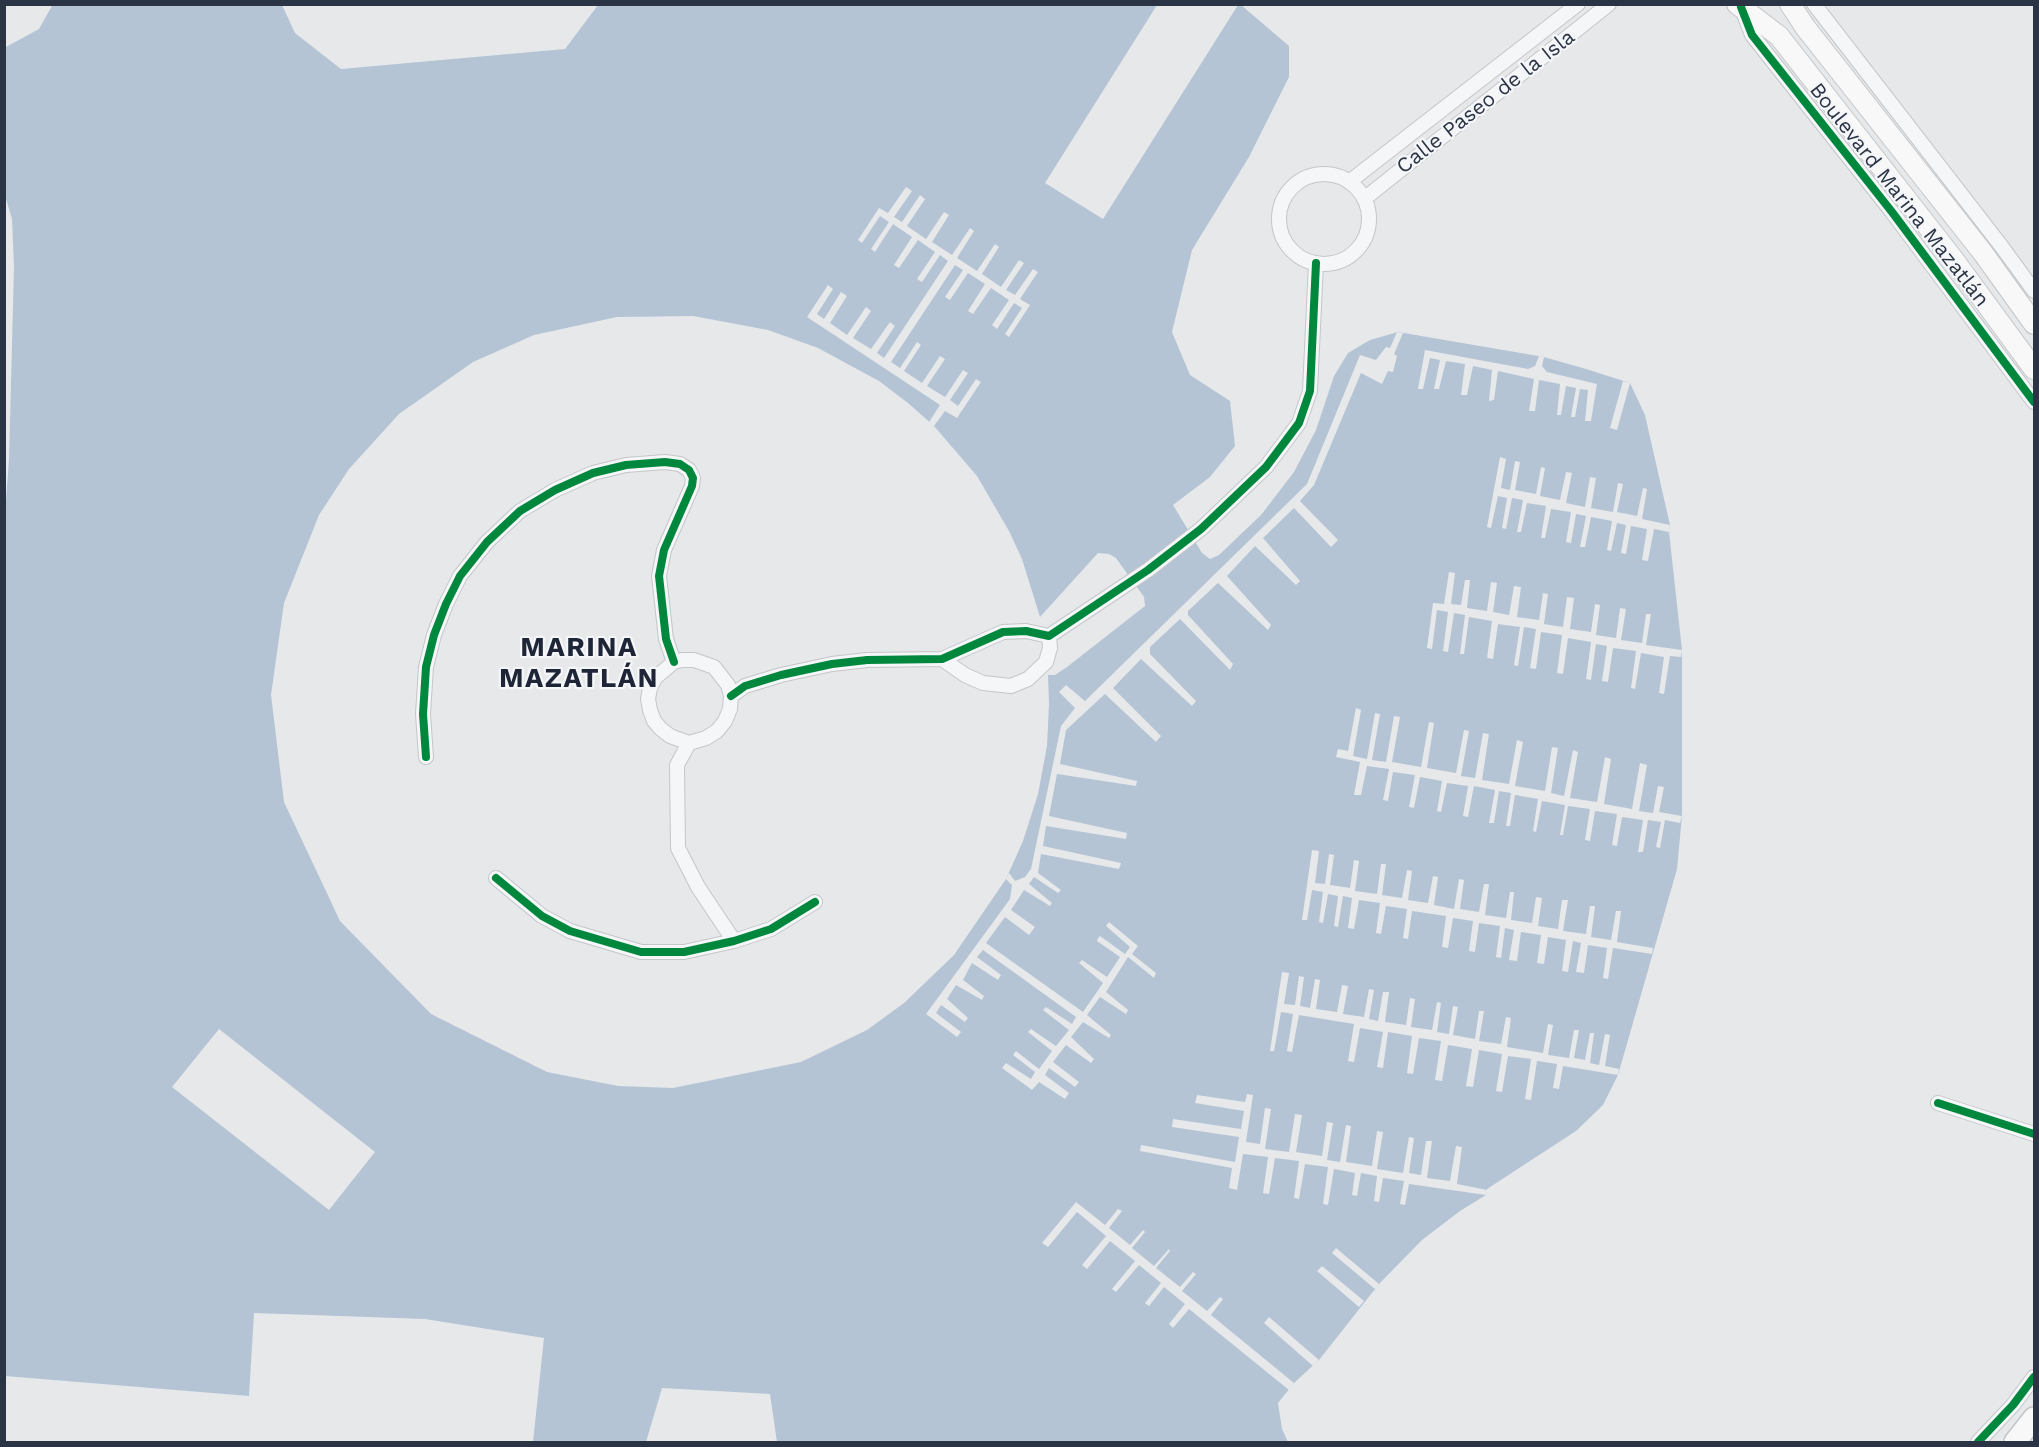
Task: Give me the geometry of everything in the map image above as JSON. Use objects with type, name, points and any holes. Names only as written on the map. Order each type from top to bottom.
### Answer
[{"type":"main road","name":"Boulevard Marina Mazatlán","points":[[1790,4],[1805,27],[1983,253],[2034,324]]},
{"type":"main road","name":"Boulevard Marina Mazatlán","points":[[1739,6],[1779,36],[1954,260],[2034,369]]},
{"type":"main road","points":[[2015,1443],[2034,1418]]},
{"type":"street","name":"Calle Paseo de la Isla","points":[[1349,182],[1578,4]]},
{"type":"street","name":"Calle Paseo de la Isla","points":[[1364,199],[1609,4]]},
{"type":"street","points":[[1814,4],[2034,291]]},
{"type":"street","name":"Boulevard Marina Mazatlán","points":[[1739,6],[1752,35],[1873,188],[2034,402]]},
{"type":"street","points":[[1321,174],[1336,176],[1349,182],[1364,199],[1369,223],[1366,235],[1360,246],[1341,261],[1328,264],[1316,263],[1302,258],[1286,244],[1279,224],[1280,209],[1285,196],[1295,185],[1307,178],[1321,174]]},
{"type":"street","points":[[731,696],[745,686],[781,675],[832,664],[867,660],[942,659],[1003,632],[1026,631],[1049,636],[1129,584],[1201,529],[1266,467],[1299,423],[1310,391],[1316,263]]},
{"type":"street","points":[[426,757],[423,700],[426,667],[434,635],[460,576],[487,543],[520,511],[555,490],[593,473],[626,465],[665,462],[680,464],[689,470],[693,478],[692,486],[664,550],[658,576],[666,639],[674,662]]},
{"type":"street","points":[[942,659],[965,675],[982,683],[1011,686],[1028,679],[1046,662],[1050,648],[1049,636]]},
{"type":"street","points":[[694,660],[714,667],[728,685],[731,696],[730,709],[725,721],[717,731],[706,738],[689,743],[670,736],[661,729],[654,721],[650,710],[650,688],[655,678],[674,662],[694,660]]},
{"type":"street","points":[[689,743],[677,765],[678,848],[698,887],[734,941]]},
{"type":"street","points":[[496,878],[542,916],[570,931],[641,952],[684,952],[734,941],[771,929],[815,902]]},
{"type":"street","points":[[1938,1103],[2034,1134]]},
{"type":"street","points":[[1978,1443],[2013,1405],[2034,1377]]},
{"type":"water","points":[[53,4],[282,5],[295,33],[341,69],[565,49],[598,5],[1241,5],[1289,46],[1289,77],[1249,157],[1192,250],[1172,332],[1190,375],[1230,401],[1235,446],[1210,477],[1173,505],[1202,553],[1210,559],[1219,555],[1261,515],[1294,472],[1316,430],[1334,376],[1348,353],[1370,340],[1398,332],[1544,357],[1630,383],[1645,415],[1670,525],[1682,650],[1682,816],[1677,869],[1618,1075],[1603,1105],[1576,1131],[1487,1189],[1486,1195],[1460,1211],[1422,1240],[1379,1284],[1319,1360],[1294,1383],[1278,1403],[1282,1429],[1288,1442],[777,1442],[770,1394],[662,1388],[646,1442],[533,1442],[544,1338],[425,1319],[254,1313],[249,1396],[5,1376],[4,527],[9,460],[14,267],[12,219],[4,192],[4,48],[39,29]],"holes":[[[693,316],[768,330],[818,348],[879,381],[934,426],[977,476],[1009,531],[1022,559],[1040,617],[1098,553],[1109,554],[1116,558],[1144,597],[1145,606],[1067,667],[1055,675],[1048,675],[1047,746],[1038,794],[1023,841],[1006,879],[954,955],[904,1003],[867,1030],[801,1062],[673,1088],[618,1086],[547,1072],[431,1014],[340,921],[284,802],[271,695],[284,603],[319,515],[349,469],[399,414],[473,362],[534,335],[617,317]]]},
{"type":"pier","points":[[1157,5],[1238,5],[1103,219],[1045,183]]},
{"type":"pier","points":[[906,187],[912,191],[894,217],[902,222],[920,195],[925,199],[907,226],[926,239],[944,212],[949,215],[932,242],[952,255],[970,228],[974,231],[957,258],[977,271],[995,244],[999,247],[982,274],[1001,287],[1019,260],[1024,263],[1006,290],[1015,295],[1033,269],[1038,272],[1020,299],[1030,305],[1009,337],[1005,334],[1022,308],[1014,303],[997,329],[992,325],[1009,300],[991,288],[973,314],[968,311],[985,284],[968,273],[950,300],[945,297],[963,270],[955,265],[891,362],[900,368],[917,342],[921,345],[904,371],[922,383],[940,356],[945,359],[927,386],[945,397],[963,370],[968,373],[950,400],[958,406],[976,379],[981,382],[957,418],[945,411],[934,426],[929,422],[940,405],[807,317],[828,285],[833,289],[817,314],[824,319],[841,292],[847,296],[830,323],[847,335],[866,307],[871,311],[853,338],[871,349],[890,322],[895,326],[877,353],[884,358],[948,261],[940,255],[922,282],[917,279],[935,252],[918,240],[899,268],[894,265],[912,237],[893,224],[875,252],[871,249],[889,222],[880,216],[862,243],[858,240],[879,208],[888,213]]},
{"type":"pier","points":[[1397,332],[1403,333],[1394,354],[1397,356],[1393,372],[1388,371],[1382,384],[1361,373],[1314,485],[1300,501],[1338,540],[1331,547],[1294,508],[1263,538],[1300,581],[1296,585],[1255,546],[1227,576],[1271,625],[1268,630],[1218,583],[1188,611],[1188,615],[1233,664],[1230,670],[1180,619],[1150,647],[1150,654],[1196,701],[1192,706],[1141,659],[1113,688],[1161,736],[1156,742],[1105,694],[1066,730],[1060,764],[1137,781],[1136,786],[1057,774],[1049,816],[1127,833],[1126,839],[1046,826],[1043,846],[1121,863],[1119,869],[1041,854],[1038,873],[1061,890],[1058,893],[1034,877],[1029,884],[1052,903],[1050,906],[1024,890],[1011,910],[1035,927],[1029,935],[1005,917],[986,943],[1083,1012],[1103,983],[1079,963],[1082,960],[1107,977],[1120,957],[1097,941],[1098,938],[1100,936],[1125,954],[1130,947],[1106,926],[1109,922],[1138,946],[1132,954],[1156,973],[1154,978],[1128,957],[1106,992],[1128,1010],[1126,1014],[1100,997],[1087,1015],[1111,1035],[1109,1038],[1083,1022],[1071,1037],[1094,1059],[1091,1063],[1066,1045],[1053,1062],[1079,1082],[1075,1087],[1049,1068],[1045,1075],[1069,1093],[1065,1099],[1039,1082],[1032,1090],[1002,1068],[1006,1063],[1031,1079],[1035,1072],[1013,1055],[1016,1051],[1039,1069],[1052,1051],[1028,1032],[1031,1029],[1056,1046],[1069,1030],[1043,1010],[1046,1007],[1072,1024],[1076,1017],[983,950],[977,957],[1001,975],[998,980],[972,963],[963,980],[984,996],[982,1000],[956,985],[947,999],[968,1018],[965,1022],[941,1005],[936,1013],[961,1032],[957,1037],[926,1014],[1010,899],[1012,885],[1006,879],[1009,873],[1015,881],[1025,877],[1031,869],[1061,726],[1075,708],[1059,692],[1066,685],[1085,701],[1307,484],[1360,355],[1376,360],[1386,347],[1390,348]]},
{"type":"pier","points":[[1425,350],[1528,369],[1535,366],[1539,356],[1544,357],[1542,366],[1547,372],[1597,384],[1591,421],[1585,421],[1588,390],[1580,389],[1575,417],[1571,417],[1576,388],[1566,386],[1561,415],[1557,415],[1560,384],[1539,380],[1535,411],[1529,411],[1534,379],[1498,371],[1494,400],[1489,401],[1492,370],[1473,366],[1467,395],[1461,395],[1465,364],[1446,361],[1439,389],[1434,389],[1440,360],[1430,358],[1423,389],[1418,389]]},
{"type":"pier","points":[[1623,381],[1630,383],[1617,430],[1610,428]]},
{"type":"pier","points":[[1500,457],[1506,459],[1501,488],[1510,490],[1515,461],[1520,462],[1515,490],[1536,494],[1541,467],[1545,468],[1540,496],[1560,500],[1566,472],[1572,473],[1566,503],[1585,507],[1590,477],[1596,478],[1591,508],[1613,512],[1618,483],[1623,484],[1617,512],[1637,516],[1643,488],[1647,489],[1642,519],[1670,525],[1669,532],[1654,529],[1648,561],[1642,560],[1647,529],[1631,526],[1626,554],[1621,553],[1626,525],[1617,523],[1611,551],[1607,550],[1612,521],[1591,517],[1585,547],[1580,547],[1586,516],[1576,514],[1571,543],[1566,542],[1571,512],[1551,509],[1545,538],[1541,538],[1546,506],[1527,503],[1521,532],[1517,532],[1523,500],[1512,498],[1506,529],[1502,528],[1507,498],[1498,496],[1491,528],[1487,527]]},
{"type":"pier","points":[[1449,572],[1455,573],[1451,604],[1461,605],[1465,580],[1470,580],[1467,608],[1487,611],[1491,582],[1497,583],[1493,612],[1509,615],[1514,586],[1521,587],[1517,617],[1539,620],[1543,593],[1548,594],[1544,624],[1563,627],[1567,597],[1574,598],[1570,629],[1591,632],[1595,604],[1600,605],[1596,635],[1616,638],[1620,608],[1626,609],[1621,640],[1642,643],[1646,614],[1651,614],[1646,645],[1682,650],[1681,657],[1670,656],[1664,694],[1659,693],[1664,657],[1641,653],[1635,689],[1631,688],[1636,651],[1613,648],[1608,682],[1602,681],[1607,646],[1596,644],[1591,680],[1586,679],[1591,642],[1568,638],[1563,674],[1557,673],[1562,635],[1541,632],[1536,669],[1530,668],[1536,629],[1524,627],[1518,666],[1514,665],[1520,627],[1498,624],[1493,659],[1487,658],[1492,621],[1469,617],[1464,654],[1460,654],[1465,615],[1454,613],[1448,652],[1443,651],[1448,612],[1437,610],[1432,649],[1427,648],[1433,603],[1444,604]]},
{"type":"pier","points":[[1356,708],[1361,710],[1353,756],[1367,759],[1375,713],[1380,714],[1372,760],[1386,762],[1394,716],[1400,717],[1392,762],[1421,767],[1429,722],[1434,723],[1427,768],[1456,773],[1464,730],[1469,731],[1461,776],[1475,778],[1483,733],[1489,734],[1482,780],[1509,784],[1517,740],[1523,742],[1515,786],[1545,791],[1552,747],[1558,748],[1551,793],[1564,796],[1573,750],[1578,752],[1570,798],[1597,802],[1605,757],[1611,759],[1604,804],[1632,809],[1640,763],[1647,765],[1639,811],[1653,813],[1658,786],[1664,787],[1659,812],[1682,816],[1680,823],[1665,820],[1660,848],[1656,847],[1661,822],[1648,820],[1643,852],[1638,852],[1643,820],[1622,817],[1617,846],[1612,845],[1617,814],[1595,811],[1590,841],[1585,840],[1590,809],[1568,806],[1563,835],[1560,835],[1565,805],[1542,801],[1536,832],[1533,831],[1538,799],[1515,795],[1510,826],[1506,826],[1511,793],[1499,791],[1494,823],[1489,823],[1495,790],[1474,786],[1468,817],[1463,816],[1468,786],[1447,783],[1441,812],[1437,811],[1442,781],[1420,777],[1414,808],[1409,807],[1415,775],[1393,772],[1388,801],[1383,800],[1389,769],[1367,766],[1361,795],[1354,795],[1360,762],[1336,757],[1338,749],[1348,751]]},
{"type":"pier","points":[[1312,850],[1319,851],[1315,883],[1325,884],[1329,854],[1334,855],[1330,885],[1350,888],[1354,860],[1359,861],[1355,891],[1377,894],[1381,864],[1386,864],[1382,895],[1402,898],[1407,870],[1412,871],[1408,900],[1428,903],[1433,876],[1438,877],[1434,905],[1454,909],[1459,879],[1464,880],[1460,909],[1479,912],[1484,884],[1489,884],[1485,915],[1506,918],[1510,892],[1514,892],[1511,920],[1532,923],[1536,897],[1542,898],[1538,926],[1558,929],[1562,900],[1568,900],[1563,931],[1586,934],[1590,906],[1595,906],[1591,937],[1611,940],[1616,911],[1621,911],[1617,942],[1653,948],[1652,954],[1613,948],[1608,979],[1603,978],[1607,948],[1588,945],[1584,973],[1576,972],[1581,943],[1573,941],[1568,972],[1562,971],[1566,940],[1548,937],[1544,964],[1537,963],[1541,935],[1521,932],[1517,961],[1509,960],[1514,930],[1505,928],[1501,958],[1496,957],[1500,926],[1479,923],[1475,952],[1469,951],[1473,921],[1453,918],[1448,948],[1442,947],[1446,916],[1412,911],[1408,939],[1403,938],[1407,909],[1386,906],[1381,934],[1376,933],[1380,903],[1359,900],[1354,929],[1348,928],[1352,898],[1343,896],[1338,927],[1334,926],[1338,896],[1328,894],[1323,923],[1319,922],[1323,892],[1312,890],[1307,920],[1302,920]]},
{"type":"pier","points":[[1282,972],[1289,973],[1284,1004],[1295,1005],[1299,976],[1304,977],[1300,1006],[1310,1008],[1315,979],[1320,980],[1316,1009],[1337,1012],[1342,985],[1348,986],[1343,1014],[1364,1017],[1369,989],[1374,990],[1369,1019],[1378,1021],[1383,992],[1389,992],[1385,1022],[1406,1025],[1410,998],[1415,999],[1411,1027],[1432,1030],[1437,1002],[1441,1003],[1437,1032],[1449,1034],[1453,1006],[1458,1007],[1453,1035],[1475,1039],[1479,1011],[1484,1011],[1479,1041],[1501,1044],[1506,1017],[1511,1018],[1507,1047],[1543,1053],[1548,1024],[1553,1025],[1548,1055],[1569,1058],[1574,1030],[1579,1030],[1574,1058],[1585,1060],[1590,1033],[1594,1033],[1590,1063],[1599,1065],[1605,1034],[1610,1035],[1605,1066],[1619,1069],[1618,1075],[1563,1066],[1559,1089],[1553,1088],[1557,1064],[1537,1061],[1531,1100],[1525,1099],[1531,1059],[1508,1056],[1502,1092],[1496,1091],[1502,1054],[1479,1050],[1473,1087],[1466,1086],[1472,1049],[1448,1045],[1442,1081],[1435,1080],[1441,1041],[1419,1038],[1413,1074],[1407,1073],[1412,1036],[1388,1032],[1383,1068],[1377,1067],[1383,1032],[1360,1028],[1354,1062],[1348,1061],[1354,1024],[1299,1015],[1292,1052],[1287,1051],[1293,1014],[1281,1012],[1274,1051],[1270,1051]]},
{"type":"pier","points":[[219,1029],[375,1152],[329,1210],[172,1087]]},
{"type":"pier","points":[[1247,1094],[1253,1095],[1246,1142],[1260,1144],[1265,1108],[1271,1109],[1265,1149],[1289,1152],[1295,1114],[1302,1115],[1296,1152],[1322,1156],[1327,1122],[1333,1123],[1327,1160],[1340,1162],[1346,1125],[1351,1126],[1346,1162],[1372,1166],[1377,1131],[1383,1132],[1377,1169],[1403,1173],[1409,1137],[1414,1138],[1409,1173],[1421,1175],[1426,1141],[1432,1141],[1427,1178],[1450,1181],[1456,1146],[1462,1147],[1457,1184],[1487,1190],[1486,1195],[1409,1184],[1405,1205],[1400,1204],[1404,1181],[1383,1178],[1379,1202],[1374,1201],[1377,1176],[1361,1173],[1357,1196],[1352,1195],[1355,1173],[1334,1169],[1328,1205],[1323,1204],[1328,1167],[1305,1164],[1299,1199],[1294,1198],[1299,1161],[1275,1158],[1269,1194],[1263,1193],[1268,1157],[1243,1154],[1237,1190],[1229,1188],[1232,1168],[1140,1151],[1141,1145],[1235,1162],[1239,1137],[1172,1127],[1173,1119],[1241,1129],[1244,1111],[1195,1103],[1197,1095],[1245,1102]]},
{"type":"pier","points":[[1076,1202],[1105,1225],[1118,1209],[1122,1211],[1109,1228],[1130,1245],[1143,1230],[1145,1232],[1132,1248],[1154,1266],[1169,1249],[1170,1251],[1156,1268],[1180,1287],[1193,1272],[1196,1274],[1182,1291],[1207,1311],[1220,1297],[1223,1299],[1211,1315],[1294,1383],[1289,1390],[1189,1309],[1173,1328],[1169,1324],[1185,1304],[1164,1287],[1149,1306],[1145,1303],[1161,1283],[1139,1265],[1116,1292],[1112,1289],[1135,1261],[1110,1241],[1087,1269],[1082,1265],[1106,1236],[1077,1212],[1048,1247],[1042,1243]]},
{"type":"pier","points":[[1336,1248],[1379,1284],[1375,1289],[1332,1253]]},
{"type":"pier","points":[[1322,1266],[1364,1301],[1359,1307],[1317,1271]]},
{"type":"pier","points":[[1269,1317],[1319,1360],[1313,1366],[1264,1323]]},
{"type":"cycle path","points":[[1741,7],[1752,35],[1892,212],[2034,402]]},
{"type":"cycle path","points":[[731,696],[745,686],[781,675],[832,664],[867,660],[942,659],[1003,632],[1026,631],[1049,636],[1148,570],[1201,529],[1266,467],[1299,423],[1310,391],[1316,263]]},
{"type":"cycle path","points":[[426,757],[423,714],[426,667],[434,635],[460,576],[487,542],[520,511],[555,490],[593,473],[626,465],[665,462],[680,464],[689,470],[693,478],[692,486],[664,550],[659,576],[666,639],[674,662]]},
{"type":"cycle path","points":[[496,878],[542,916],[570,931],[641,952],[684,952],[734,941],[771,929],[815,902]]},
{"type":"cycle path","points":[[1938,1103],[2034,1134]]},
{"type":"cycle path","points":[[1978,1442],[2013,1405],[2034,1377]]},
{"type":"district","name":"MARINA MAZATLÁN","points":[[579,664]]}]
